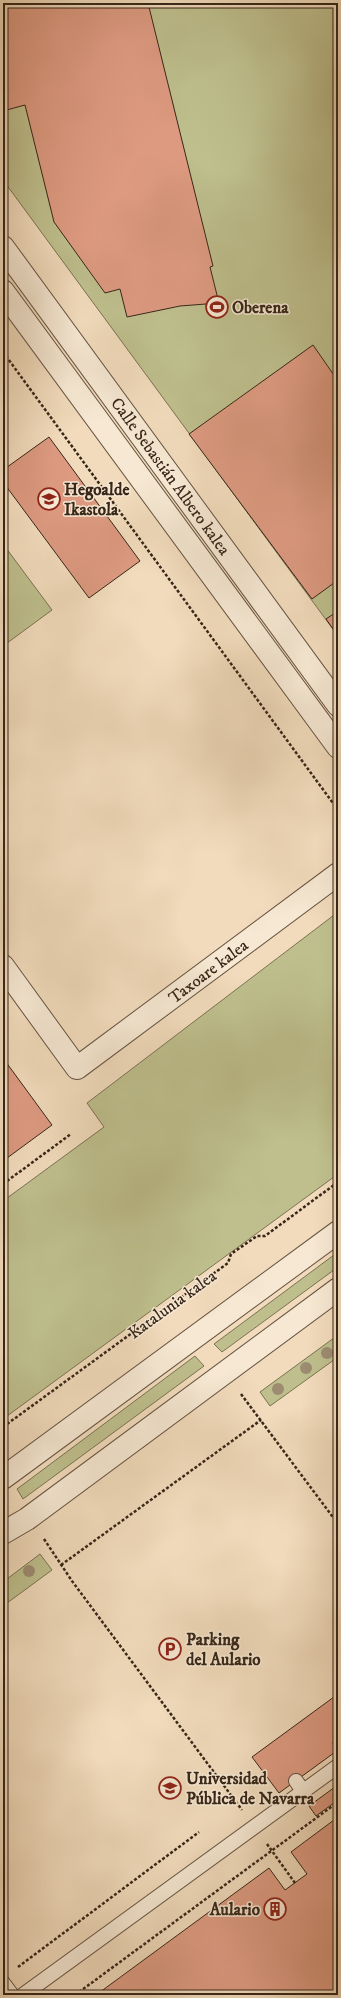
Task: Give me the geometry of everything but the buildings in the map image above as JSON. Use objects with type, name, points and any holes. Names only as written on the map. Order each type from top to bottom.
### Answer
[{"type":"street","name":"Calle Sebastián Albero kalea","points":[[3,247],[338,705]]},
{"type":"street","name":"Calle Sebastián Albero kalea","points":[[3,291],[338,747]]},
{"type":"street","name":"Taxoare kalea","points":[[3,966],[77,1068],[338,874]]},
{"type":"street","points":[[3,1478],[338,1232]]},
{"type":"street","points":[[3,1533],[27,1519],[338,1289]]},
{"type":"lane","points":[[24,1995],[300,1786],[338,1766]]},
{"type":"lane","points":[[3,1983],[12,1995]]},
{"type":"path","points":[[3,352],[338,810]]},
{"type":"path","points":[[3,1184],[71,1134]]},
{"type":"path","name":"Katalunia kalea","points":[[3,1427],[228,1263],[231,1254],[257,1236],[265,1236],[338,1182]]},
{"type":"path","points":[[242,1394],[338,1524]]},
{"type":"path","points":[[62,1565],[261,1420]]},
{"type":"path","points":[[44,1539],[242,1810]]},
{"type":"path","points":[[75,1995],[338,1802]]},
{"type":"path","points":[[16,1969],[199,1832]]},
{"type":"path","points":[[263,1839],[295,1882]]},
{"type":"green space","name":"Oberena","points":[[3,3],[338,3],[338,636],[3,180]]},
{"type":"green space","points":[[3,544],[52,610],[3,646]]},
{"type":"green space","points":[[338,912],[338,1174],[3,1419],[3,1201],[104,1127],[87,1103]]},
{"type":"green space","points":[[338,1252],[338,1267],[222,1352],[214,1344]]},
{"type":"green space","points":[[338,1335],[338,1357],[270,1406],[260,1392]]},
{"type":"green space","points":[[195,1356],[204,1366],[23,1499],[17,1489]]},
{"type":"green space","points":[[40,1554],[52,1570],[3,1606],[3,1582]]},
{"type":"place","name":"Oberena","points":[[217,307]]},
{"type":"place","name":"Hegoalde Ikastola","points":[[49,499]]},
{"type":"place","name":"Parking del Aulario","points":[[170,1649]]},
{"type":"place","name":"Universidad Pública de Navarra","points":[[170,1788]]},
{"type":"place","name":"Aulario","points":[[275,1909]]}]
